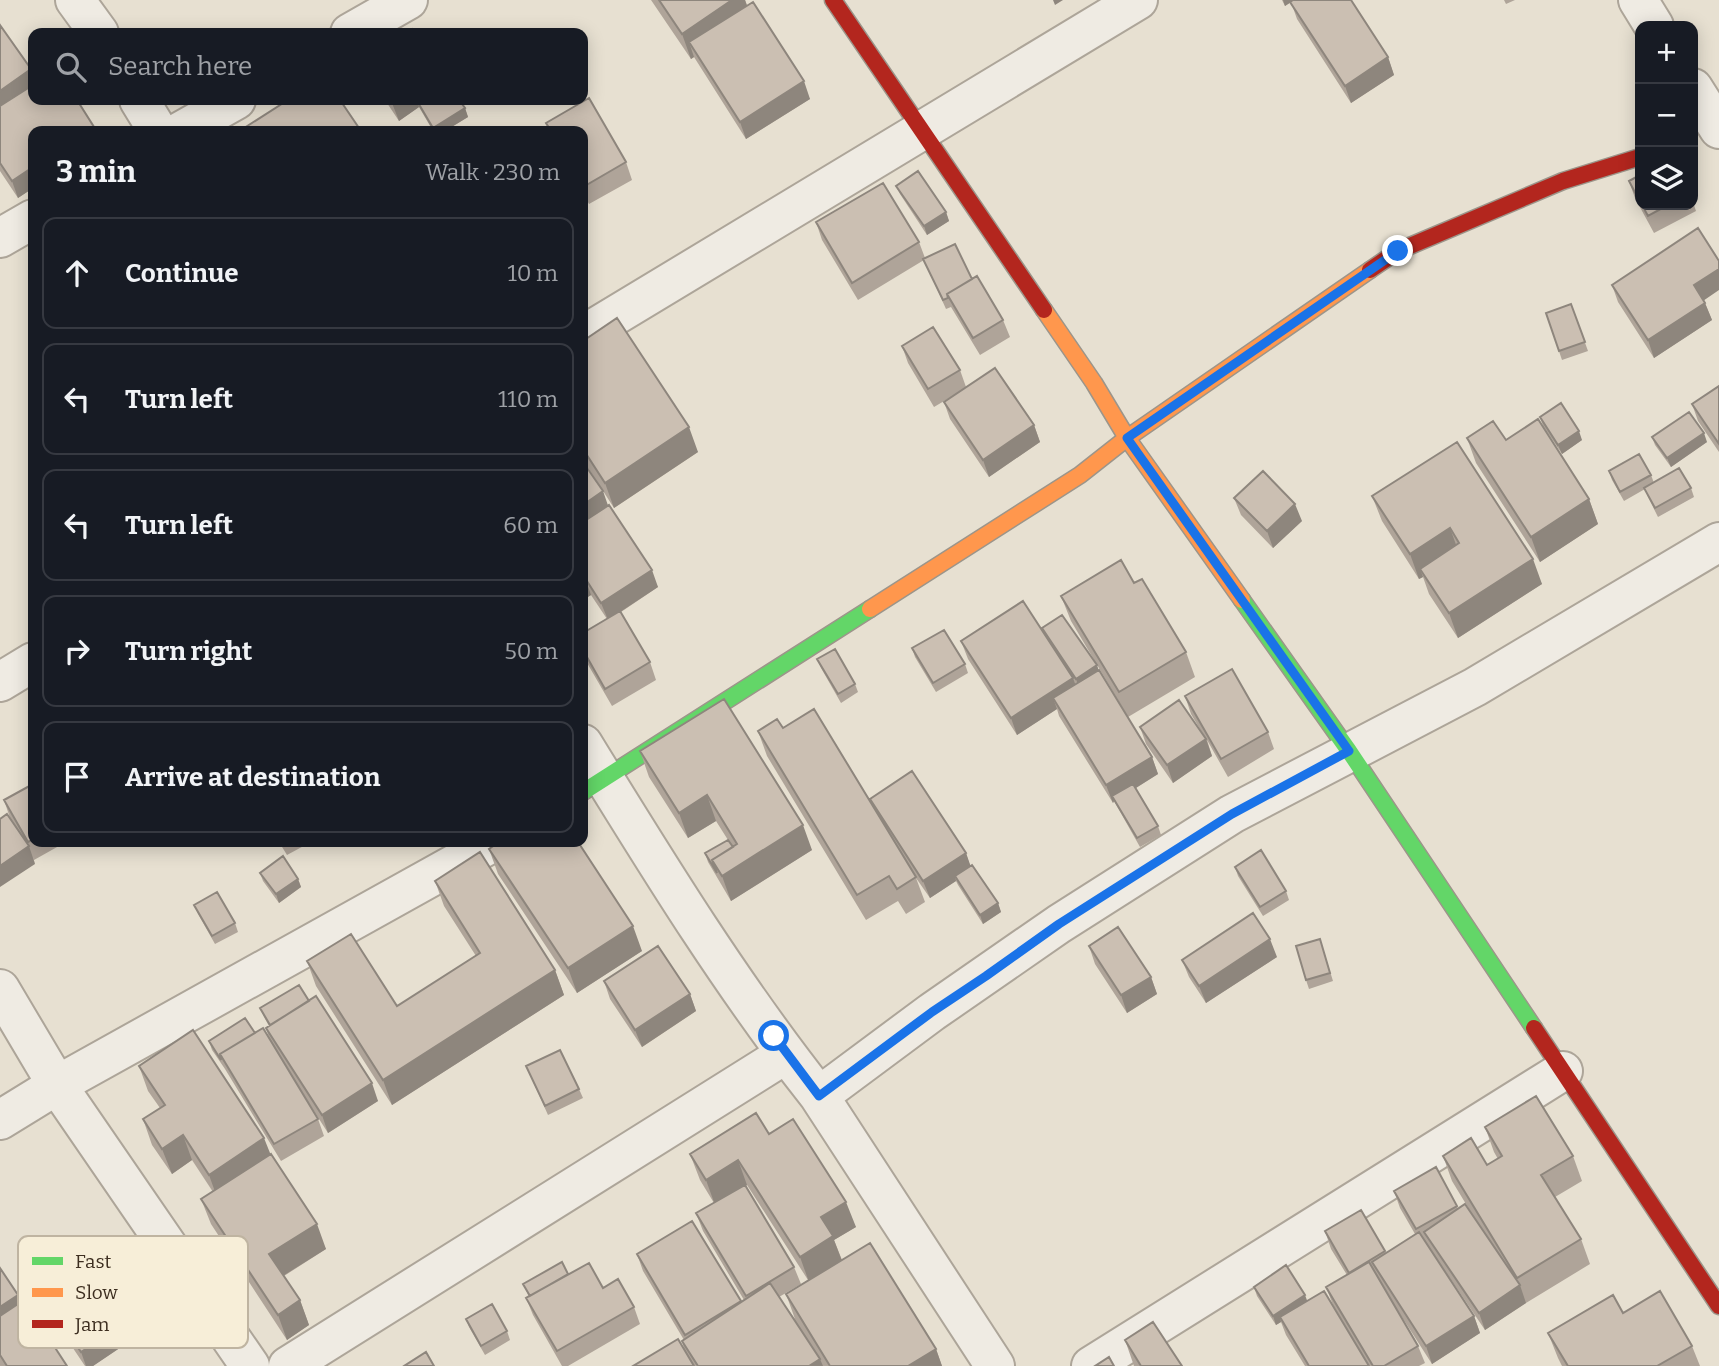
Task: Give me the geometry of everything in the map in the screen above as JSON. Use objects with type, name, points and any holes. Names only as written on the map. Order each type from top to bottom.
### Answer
[{"type":"street","points":[[75,0],[95,28]]},
{"type":"street","points":[[359,28],[408,0]]},
{"type":"street","points":[[833,0],[1094,383],[1127,438],[1349,751],[1719,1306]]},
{"type":"street","points":[[588,332],[1138,0]]},
{"type":"street","points":[[1638,0],[1651,21]]},
{"type":"street","points":[[1698,96],[1719,131],[1698,139]]},
{"type":"street","points":[[142,105],[155,126]]},
{"type":"street","points":[[190,126],[227,105]]},
{"type":"street","points":[[594,786],[1080,475],[1127,438],[1398,251],[1563,181],[1635,159]]},
{"type":"street","points":[[0,238],[28,222]]},
{"type":"street","points":[[819,1096],[932,1012],[1059,924],[1232,814],[1475,687],[1719,542]]},
{"type":"street","points":[[0,682],[28,665]]},
{"type":"street","points":[[588,763],[594,786],[678,896],[786,1054],[819,1096],[995,1366]]},
{"type":"street","points":[[0,1120],[57,1085],[485,847]]},
{"type":"street","points":[[0,989],[57,1085],[161,1236]]},
{"type":"street","points":[[288,1366],[786,1054]]},
{"type":"street","points":[[1091,1366],[1563,1071]]},
{"type":"street","points":[[238,1348],[250,1366]]},
{"type":"building","points":[[659,0],[732,0],[682,34]]},
{"type":"building","points":[[1351,0],[1388,57],[1345,86],[1290,2]]},
{"type":"building","points":[[753,2],[804,81],[740,122],[689,42]]},
{"type":"building","points":[[0,25],[28,65],[28,71],[0,91]]},
{"type":"building","points":[[28,88],[28,105],[80,105],[93,126],[28,126],[28,170],[12,181],[0,163],[0,106]]},
{"type":"building","points":[[588,99],[626,162],[588,184],[588,126],[548,126],[546,123],[577,105],[588,105]]},
{"type":"building","points":[[280,105],[343,105],[358,126],[247,126]]},
{"type":"building","points":[[419,105],[463,105],[465,108],[436,126],[432,126]]},
{"type":"building","points":[[918,171],[946,212],[924,226],[896,186]]},
{"type":"building","points":[[1635,178],[1635,192],[1629,181]]},
{"type":"building","points":[[883,183],[919,242],[852,283],[816,222]]},
{"type":"building","points":[[1645,210],[1659,210],[1648,216]]},
{"type":"building","points":[[1698,228],[1719,261],[1719,269],[1694,285],[1705,303],[1648,340],[1612,285]]},
{"type":"building","points":[[955,244],[972,279],[947,294],[948,298],[943,300],[923,259]]},
{"type":"building","points":[[977,276],[1003,320],[973,338],[947,294]]},
{"type":"building","points":[[1571,304],[1585,342],[1559,351],[1546,313]]},
{"type":"building","points":[[617,318],[689,427],[605,483],[588,457],[588,338]]},
{"type":"building","points":[[933,327],[960,370],[928,389],[902,346]]},
{"type":"building","points":[[995,368],[1034,425],[983,460],[944,402]]},
{"type":"building","points":[[1719,386],[1719,444],[1692,404]]},
{"type":"building","points":[[1561,403],[1579,431],[1558,445],[1540,417]]},
{"type":"building","points":[[1689,412],[1704,433],[1667,458],[1652,437]]},
{"type":"building","points":[[1538,419],[1589,499],[1531,537],[1467,438],[1493,421],[1506,440]]},
{"type":"building","points":[[1457,442],[1533,559],[1449,613],[1420,569],[1459,543],[1450,528],[1410,554],[1372,496]]},
{"type":"building","points":[[1639,454],[1651,475],[1620,492],[1609,471]]},
{"type":"building","points":[[1679,468],[1691,488],[1655,508],[1644,488]]},
{"type":"building","points":[[588,469],[603,491],[588,502]]},
{"type":"building","points":[[1263,471],[1295,504],[1267,531],[1234,498]]},
{"type":"building","points":[[609,505],[652,570],[601,603],[588,583],[588,519]]},
{"type":"building","points":[[1121,560],[1134,583],[1142,579],[1186,652],[1119,692],[1061,596]]},
{"type":"building","points":[[1023,601],[1073,678],[1011,718],[961,641]]},
{"type":"building","points":[[620,611],[650,662],[605,689],[588,659],[588,630]]},
{"type":"building","points":[[1062,615],[1097,665],[1076,679],[1042,628]]},
{"type":"building","points":[[944,630],[965,664],[933,683],[912,648]]},
{"type":"building","points":[[835,649],[855,684],[838,694],[817,659]]},
{"type":"building","points":[[1232,669],[1268,732],[1221,759],[1185,696]]},
{"type":"building","points":[[1099,670],[1152,757],[1106,785],[1053,698]]},
{"type":"building","points":[[724,699],[803,825],[722,876],[712,860],[737,844],[707,795],[679,813],[640,751]]},
{"type":"building","points":[[1179,700],[1206,739],[1167,765],[1140,727]]},
{"type":"building","points":[[814,709],[916,877],[897,889],[889,876],[857,895],[758,731],[777,719],[783,728]]},
{"type":"building","points":[[912,771],[966,853],[923,881],[870,799]]},
{"type":"building","points":[[1133,784],[1158,826],[1137,838],[1112,796]]},
{"type":"building","points":[[28,787],[28,842],[4,800]]},
{"type":"building","points":[[7,814],[28,847],[0,866],[0,819]]},
{"type":"building","points":[[728,840],[733,847],[712,860],[717,873],[705,853]]},
{"type":"building","points":[[581,847],[633,926],[568,968],[489,849]]},
{"type":"building","points":[[1261,850],[1286,891],[1260,907],[1235,867]]},
{"type":"building","points":[[480,852],[555,970],[383,1080],[307,961],[351,934],[397,1006],[480,953],[435,881]]},
{"type":"building","points":[[283,856],[298,879],[276,894],[260,873]]},
{"type":"building","points":[[972,865],[998,903],[980,915],[955,876]]},
{"type":"building","points":[[217,892],[235,923],[212,936],[194,905]]},
{"type":"building","points":[[1253,913],[1270,939],[1199,986],[1182,960]]},
{"type":"building","points":[[1118,927],[1151,977],[1121,995],[1089,946]]},
{"type":"building","points":[[1320,939],[1330,973],[1306,980],[1296,946]]},
{"type":"building","points":[[658,946],[690,994],[635,1030],[604,981]]},
{"type":"building","points":[[299,985],[309,1001],[270,1025],[260,1008]]},
{"type":"building","points":[[316,996],[372,1083],[322,1115],[266,1028]]},
{"type":"building","points":[[245,1018],[255,1033],[220,1054],[221,1060],[209,1041]]},
{"type":"building","points":[[263,1028],[318,1119],[274,1144],[220,1054]]},
{"type":"building","points":[[193,1030],[264,1138],[209,1175],[183,1135],[162,1149],[143,1119],[165,1105],[139,1066]]},
{"type":"building","points":[[560,1050],[579,1089],[545,1106],[526,1066]]},
{"type":"building","points":[[1536,1096],[1573,1156],[1541,1175],[1581,1239],[1517,1278],[1443,1156],[1471,1138],[1487,1165],[1502,1156],[1485,1127]]},
{"type":"building","points":[[756,1113],[769,1134],[793,1119],[846,1202],[821,1217],[833,1236],[800,1257],[738,1160],[706,1180],[690,1154]]},
{"type":"building","points":[[271,1154],[317,1224],[269,1254],[300,1300],[278,1315],[248,1270],[248,1236],[226,1236],[201,1199]]},
{"type":"building","points":[[1436,1167],[1457,1206],[1416,1229],[1394,1191]]},
{"type":"building","points":[[745,1185],[794,1267],[746,1296],[696,1213]]},
{"type":"building","points":[[1465,1204],[1520,1285],[1479,1313],[1424,1232]]},
{"type":"building","points":[[1361,1210],[1385,1251],[1349,1273],[1325,1231]]},
{"type":"building","points":[[692,1221],[741,1301],[685,1335],[637,1254]]},
{"type":"building","points":[[1419,1232],[1474,1316],[1426,1346],[1372,1262]]},
{"type":"building","points":[[870,1243],[936,1349],[908,1366],[830,1366],[786,1294]]},
{"type":"building","points":[[562,1262],[568,1274],[530,1296],[523,1284]]},
{"type":"building","points":[[1369,1262],[1418,1346],[1384,1366],[1373,1366],[1326,1287]]},
{"type":"building","points":[[589,1263],[603,1288],[618,1279],[634,1307],[557,1351],[526,1298]]},
{"type":"building","points":[[1286,1265],[1305,1295],[1273,1316],[1254,1287]]},
{"type":"building","points":[[0,1268],[18,1295],[0,1307]]},
{"type":"building","points":[[770,1283],[820,1359],[809,1366],[698,1366],[682,1341]]},
{"type":"building","points":[[1324,1291],[1369,1366],[1309,1366],[1280,1317]]},
{"type":"building","points":[[1660,1291],[1692,1346],[1657,1366],[1568,1366],[1548,1333],[1613,1295],[1623,1313]]},
{"type":"building","points":[[18,1304],[18,1348],[55,1348],[67,1366],[7,1366],[0,1355],[0,1316]]},
{"type":"building","points":[[492,1304],[507,1331],[481,1346],[466,1319]]},
{"type":"building","points":[[1153,1322],[1182,1366],[1141,1366],[1125,1340]]},
{"type":"building","points":[[678,1339],[694,1366],[633,1366]]},
{"type":"building","points":[[426,1352],[434,1366],[404,1366]]},
{"type":"building","points":[[1109,1357],[1114,1366],[1095,1366]]},
{"type":"traffic: fast","points":[[1242,600],[1349,751],[1534,1028]]},
{"type":"traffic: fast","points":[[588,789],[870,609]]},
{"type":"traffic: slow","points":[[870,609],[1080,475],[1127,438],[1370,270]]},
{"type":"traffic: slow","points":[[1044,310],[1094,383],[1127,438],[1242,600]]},
{"type":"traffic: jam","points":[[833,0],[1044,310]]},
{"type":"traffic: jam","points":[[1370,270],[1398,251],[1563,181],[1635,159]]},
{"type":"traffic: jam","points":[[1534,1028],[1719,1306]]},
{"type":"route","points":[[774,1036],[819,1096],[932,1012],[1059,924],[1232,814],[1349,751],[1127,438],[1398,251]]}]
